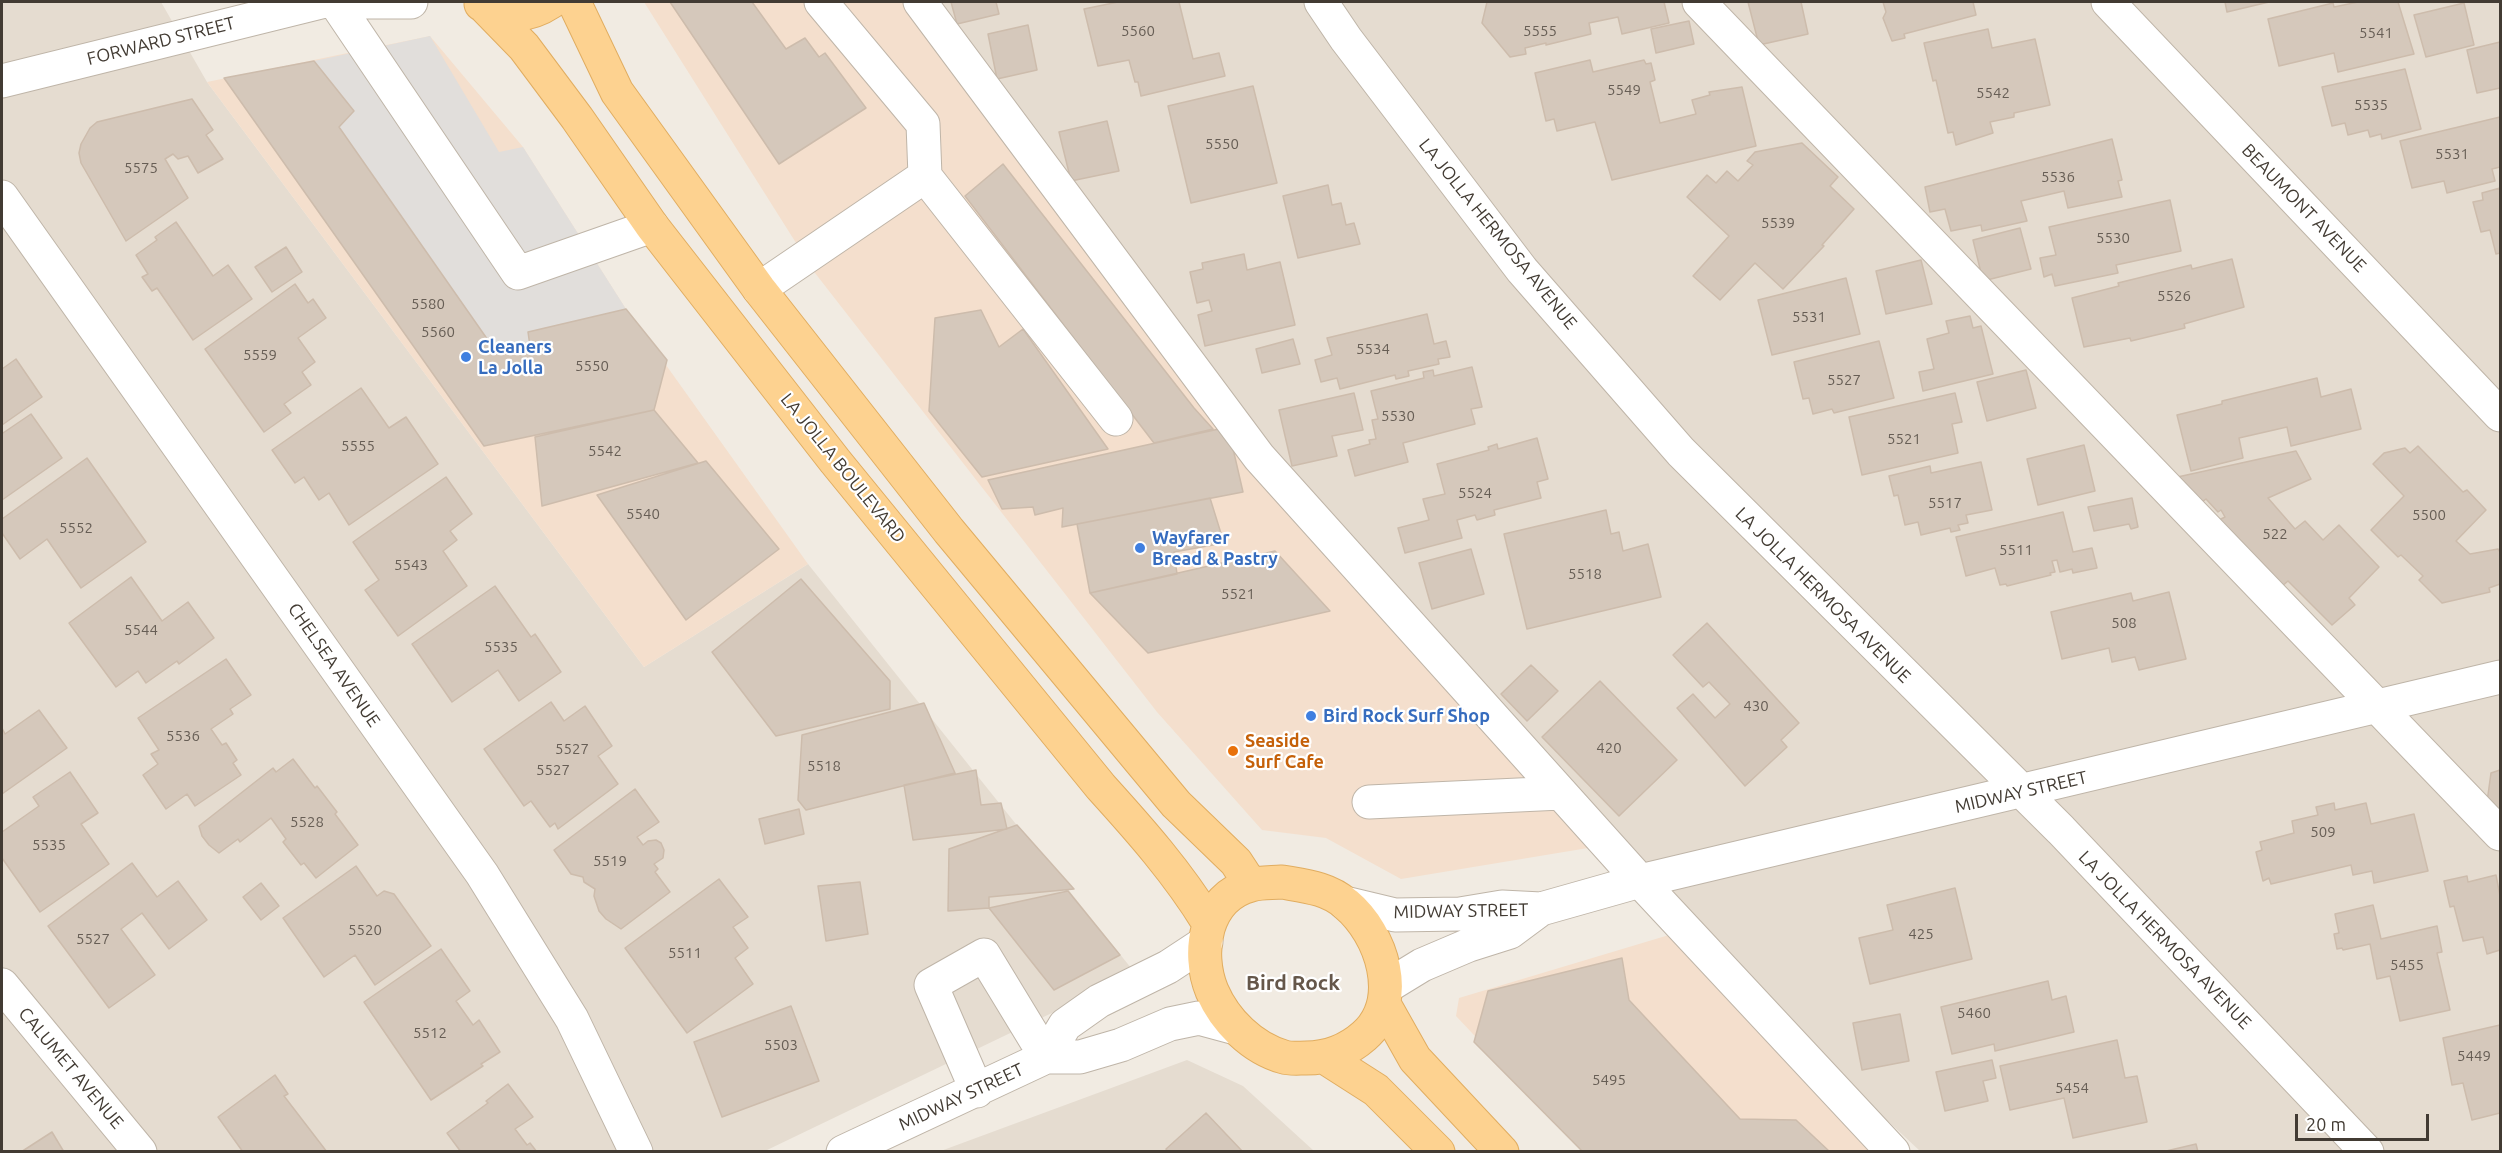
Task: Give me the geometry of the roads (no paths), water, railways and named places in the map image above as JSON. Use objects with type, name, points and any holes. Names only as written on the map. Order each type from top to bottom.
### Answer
[{"type":"main road","points":[[482,5],[504,14],[522,14],[540,9],[551,2]]},
{"type":"main road","points":[[574,2],[617,92],[759,289],[949,531],[1176,804],[1236,862],[1251,885]]},
{"type":"main road","name":"LA JOLLA BOULEVARD","points":[[482,5],[524,47],[577,118],[652,226],[835,461],[1190,893],[1207,932]]},
{"type":"main road","points":[[1385,996],[1373,1029],[1353,1046],[1326,1058],[1285,1058],[1260,1046],[1236,1028],[1212,990],[1205,963],[1207,932],[1219,904],[1236,891],[1251,885],[1282,882],[1318,888],[1345,903],[1368,926],[1379,951],[1385,996],[1415,1059],[1502,1152]]},
{"type":"main road","points":[[1326,1058],[1376,1090],[1438,1152]]},
{"type":"street","name":"FORWARD STREET","points":[[2,81],[321,2]]},
{"type":"street","points":[[335,2],[518,273],[652,226]]},
{"type":"street","points":[[369,2],[411,2]]},
{"type":"street","points":[[821,2],[923,124],[926,176],[1116,419]]},
{"type":"street","points":[[920,2],[1259,457],[1640,881],[1893,1152]]},
{"type":"street","name":"LA JOLLA HERMOSA AVENUE","points":[[1321,2],[1346,39],[1522,270],[1681,452],[2077,847],[2367,1152]]},
{"type":"street","points":[[1699,2],[2378,704],[2500,834]]},
{"type":"street","name":"BEAUMONT AVENUE","points":[[2108,2],[2500,415]]},
{"type":"street","points":[[759,289],[926,176]]},
{"type":"street","name":"CHELSEA AVENUE","points":[[2,197],[482,874],[572,1019],[636,1152]]},
{"type":"street","name":"MIDWAY STREET","points":[[1345,903],[1395,915],[1460,914],[1502,907],[1541,909],[1640,881],[2020,792],[2378,704],[2500,677]]},
{"type":"street","points":[[1369,802],[1561,793]]},
{"type":"street","name":"MIDWAY STREET","points":[[1385,996],[1422,965],[1469,945],[1510,932],[1541,909]]},
{"type":"street","name":"MIDWAY STREET","points":[[1046,1057],[1065,1025],[1100,1001],[1168,968],[1207,932]]},
{"type":"street","points":[[977,1091],[931,986],[984,955],[1046,1057]]},
{"type":"street","name":"CALUMET AVENUE","points":[[2,985],[140,1152]]},
{"type":"street","name":"MIDWAY STREET","points":[[843,1152],[1046,1057],[1080,1056],[1121,1045],[1170,1024],[1199,1018],[1236,1028]]},
{"type":"place","name":"Cleaners La Jolla","points":[[466,357]]},
{"type":"place","name":"Wayfarer Bread & Pastry","points":[[1140,548]]},
{"type":"place","name":"Bird Rock Surf Shop","points":[[1311,716]]},
{"type":"place","name":"Seaside Surf Cafe","points":[[1233,751]]},
{"type":"district","name":"Bird Rock","points":[[1293,983]]}]
